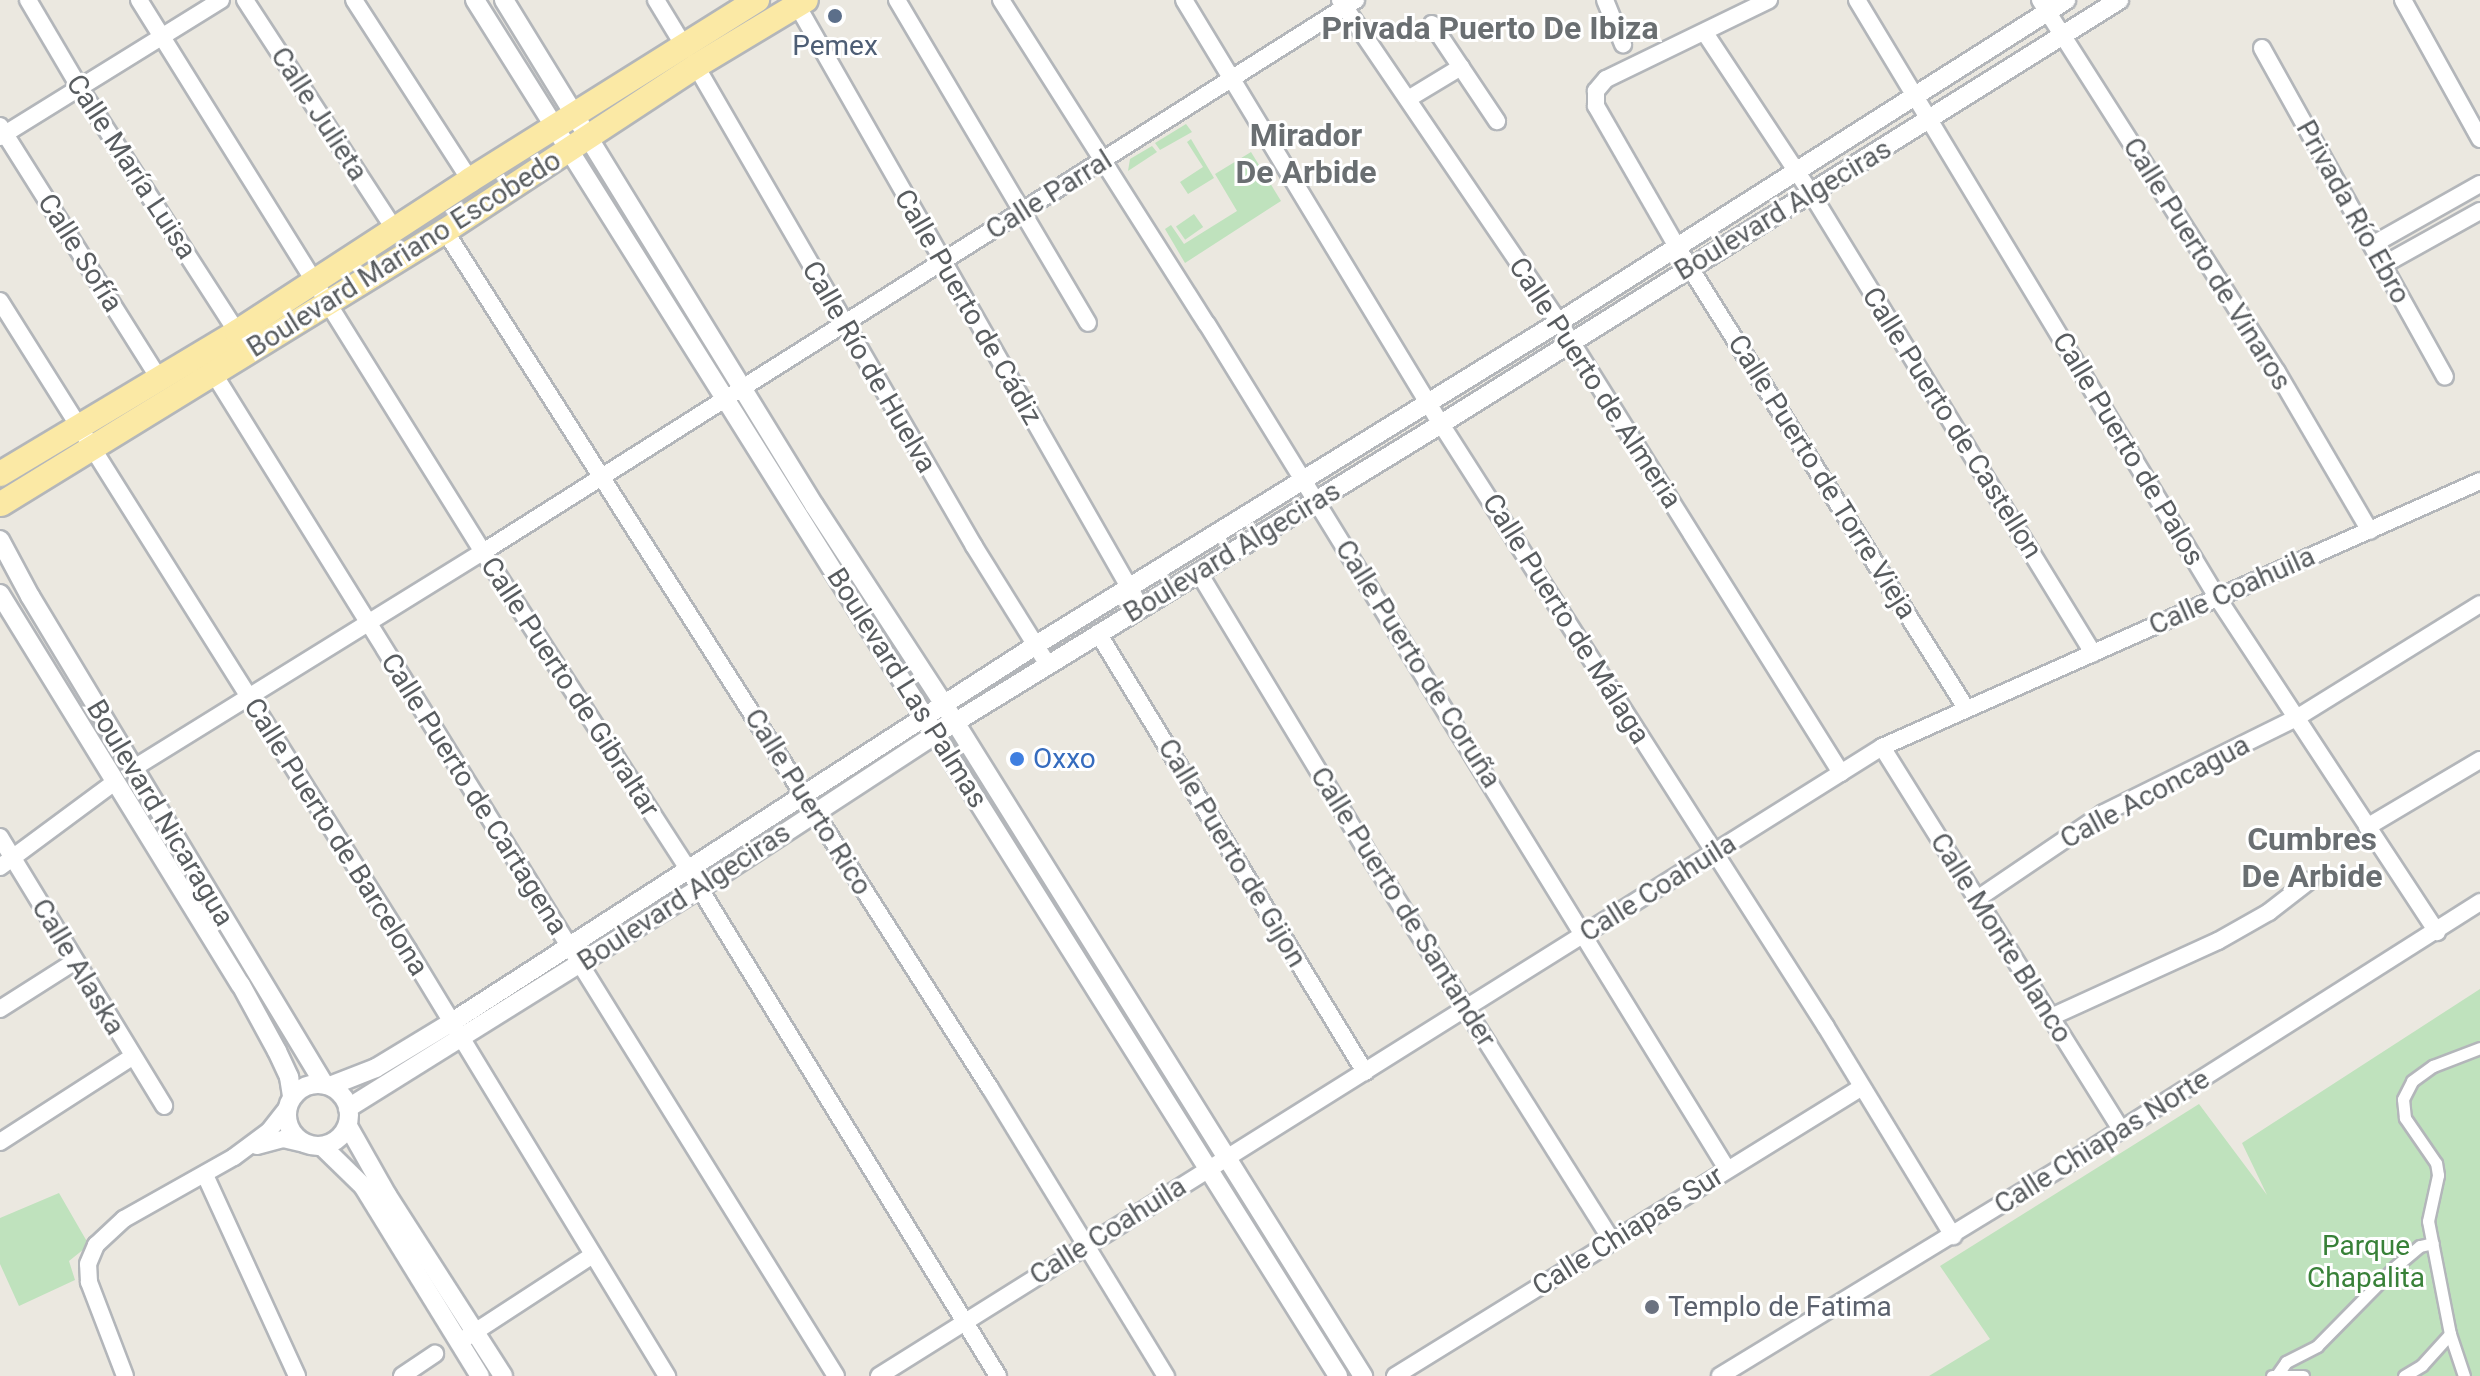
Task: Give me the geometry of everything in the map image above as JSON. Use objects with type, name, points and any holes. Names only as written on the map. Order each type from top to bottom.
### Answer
[{"type":"main road","name":"Boulevard Mariano Escobedo","points":[[0,504],[445,231],[587,137],[757,0]]},
{"type":"main road","name":"Boulevard Mariano Escobedo","points":[[0,474],[237,332],[574,114],[801,3]]},
{"type":"main road","points":[[0,504],[0,525]]},
{"type":"street","name":"Calle María Luisa","points":[[28,0],[81,90],[237,332]]},
{"type":"street","name":"Calle Puerto de Gibraltar","points":[[139,0],[483,552],[689,871],[998,1376]]},
{"type":"street","points":[[2,133],[81,90],[221,0]]},
{"type":"street","name":"Calle Julieta","points":[[245,0],[394,229]]},
{"type":"street","points":[[354,0],[470,180]]},
{"type":"street","name":"Boulevard Las Palmas","points":[[475,0],[1338,1376]]},
{"type":"street","name":"Boulevard Las Palmas","points":[[504,0],[741,388],[950,714],[1363,1376]]},
{"type":"street","name":"Calle Río de Huelva","points":[[656,0],[843,322],[1048,665]]},
{"type":"street","points":[[897,0],[1088,323]]},
{"type":"street","name":"Calle Puerto de Coruña","points":[[1001,0],[1585,934],[1727,1169]]},
{"type":"street","name":"Calle Puerto de Málaga","points":[[1184,0],[1441,424],[1862,1087],[1953,1236]]},
{"type":"street","points":[[1605,0],[1623,44]]},
{"type":"street","points":[[1705,33],[1769,0]]},
{"type":"street","name":"Calle Puerto de Palos","points":[[1857,0],[2217,597],[2437,932]]},
{"type":"street","name":"Boulevard Algeciras","points":[[950,714],[1036,645],[1304,482],[1916,98],[2044,5],[2066,0]]},
{"type":"street","name":"Boulevard Algeciras","points":[[348,1117],[462,1039],[689,871],[803,796],[950,714],[1048,665],[1441,424],[1690,266],[1930,121],[2119,0]]},
{"type":"street","points":[[2403,0],[2480,139]]},
{"type":"street","name":"Calle Parral","points":[[134,768],[1101,163],[1347,2]]},
{"type":"street","name":"Calle Puerto de Almeria","points":[[1347,2],[1408,99],[1559,322],[1841,773]]},
{"type":"street","name":"Calle Puerto de Cádiz","points":[[801,3],[941,263],[1141,608]]},
{"type":"street","name":"Calle Puerto de Vinaros","points":[[2044,5],[2277,372],[2370,531]]},
{"type":"street","points":[[1432,24],[1497,121]]},
{"type":"street","name":"Calle Puerto de Torre Vieja","points":[[1705,33],[1606,79],[1596,91],[1596,106],[1677,247],[1966,708]]},
{"type":"street","name":"Calle Puerto de Castellon","points":[[1705,33],[1811,193],[2093,653]]},
{"type":"street","name":"Privada Río Ebro","points":[[2262,48],[2445,377]]},
{"type":"street","points":[[1408,99],[1461,67]]},
{"type":"street","name":"Calle Sofía","points":[[2,133],[160,380]]},
{"type":"street","points":[[2372,245],[2480,184]]},
{"type":"street","points":[[2383,265],[2480,211]]},
{"type":"street","name":"Calle Puerto Rico","points":[[445,231],[990,1088],[1166,1376]]},
{"type":"street","name":"Calle Puerto de Barcelona","points":[[0,301],[452,1022],[667,1376]]},
{"type":"street","name":"Calle Puerto de Cartagena","points":[[214,374],[836,1376]]},
{"type":"street","name":"Calle Coahuila","points":[[879,1376],[1882,747],[2480,481]]},
{"type":"street","name":"Boulevard Nicaragua","points":[[0,540],[134,768],[327,1085]]},
{"type":"street","name":"Calle Puerto de Santander","points":[[1199,573],[1464,1007],[1611,1240]]},
{"type":"street","name":"Boulevard Nicaragua","points":[[0,594],[241,985],[285,1068],[290,1102]]},
{"type":"street","name":"Calle Aconcagua","points":[[1977,899],[2104,813],[2298,717],[2480,604]]},
{"type":"street","name":"Calle Puerto de Gijon","points":[[1098,633],[1365,1072]]},
{"type":"street","name":"Boulevard Algeciras","points":[[327,1085],[376,1068],[452,1022],[699,889],[814,814],[931,726]]},
{"type":"street","name":"Calle Monte Blanco","points":[[1882,747],[2121,1130]]},
{"type":"street","points":[[2367,827],[2480,760]]},
{"type":"street","points":[[6,862],[115,782]]},
{"type":"street","name":"Calle Alaska","points":[[0,837],[6,862],[74,962],[164,1106]]},
{"type":"street","points":[[2051,1017],[2218,941],[2269,912],[2309,881]]},
{"type":"street","name":"Calle Chiapas Norte","points":[[1720,1376],[1953,1236],[2480,902]]},
{"type":"street","points":[[0,1009],[74,962]]},
{"type":"street","points":[[2464,1376],[2450,1334],[2428,1221],[2438,1175],[2436,1163],[2405,1118],[2403,1099],[2412,1081],[2433,1066],[2480,1048]]},
{"type":"street","points":[[0,1142],[132,1057]]},
{"type":"street","points":[[125,1376],[89,1282],[88,1264],[96,1245],[124,1219],[205,1175],[269,1131],[303,1088],[327,1085],[338,1091],[372,1171],[467,1337],[480,1376]]},
{"type":"street","name":"Calle Chiapas Sur","points":[[1395,1376],[1862,1087]]},
{"type":"street","points":[[290,1102],[291,1132],[345,1164],[467,1337],[503,1376]]},
{"type":"street","points":[[234,1157],[272,1140],[313,1145],[338,1139],[348,1117]]},
{"type":"street","points":[[205,1175],[297,1376]]},
{"type":"street","points":[[2273,1375],[2286,1362],[2317,1346],[2420,1246],[2433,1243]]},
{"type":"street","points":[[467,1337],[593,1255]]},
{"type":"street","points":[[2404,1376],[2422,1365],[2450,1334]]},
{"type":"street","points":[[402,1376],[435,1354]]},
{"type":"street","points":[[2273,1375],[2303,1376]]},
{"type":"green space","points":[[1186,124],[1192,132],[1160,150],[1155,143]]},
{"type":"green space","points":[[1191,139],[1214,178],[1188,194],[1180,182],[1203,167],[1187,142]]},
{"type":"green space","points":[[1152,146],[1157,152],[1128,171],[1130,159]]},
{"type":"green space","points":[[1251,152],[1281,201],[1185,263],[1165,229],[1171,225],[1184,244],[1237,211],[1215,174]]},
{"type":"green space","points":[[1194,214],[1203,227],[1185,240],[1176,227]]},
{"type":"green space","name":"Parque Chapalita","points":[[2480,989],[2480,1376],[1929,1376],[1990,1339],[1940,1266],[2199,1104],[2267,1195],[2242,1143]]},
{"type":"green space","points":[[59,1193],[89,1245],[69,1261],[75,1280],[19,1306],[0,1264],[0,1218]]},
{"type":"place","name":"Pemex","points":[[835,16]]},
{"type":"place","name":"Oxxo","points":[[1017,759]]},
{"type":"place","name":"Templo de Fatima","points":[[1652,1307]]},
{"type":"district","name":"Privada Puerto De Ibiza","points":[[1490,28]]},
{"type":"district","name":"Mirador De Arbide","points":[[1306,154]]},
{"type":"district","name":"Cumbres De Arbide","points":[[2312,858]]}]
